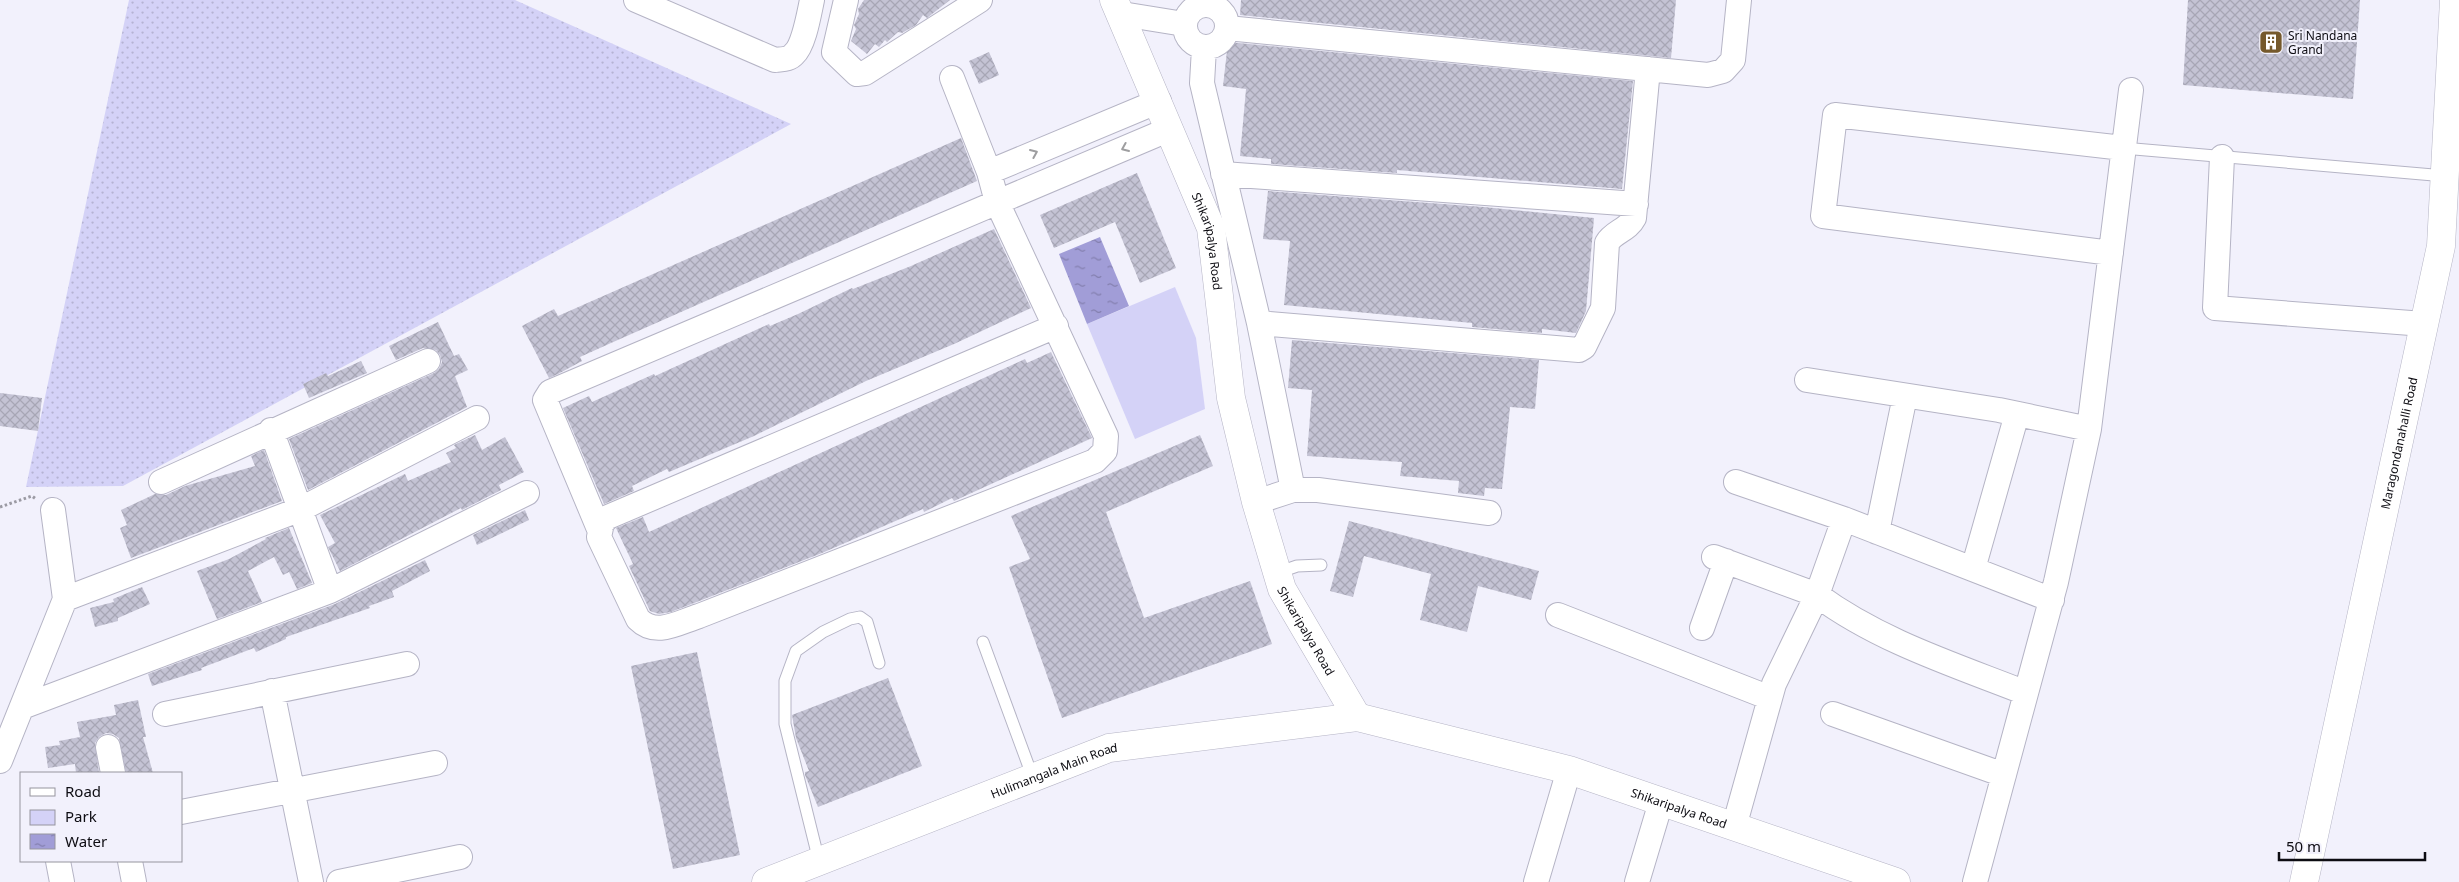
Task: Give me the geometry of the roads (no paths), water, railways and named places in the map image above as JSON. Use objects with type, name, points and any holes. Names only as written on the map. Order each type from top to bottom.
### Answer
[{"type":"street","points":[[636,0],[775,60],[786,59],[795,54],[801,42],[812,0]]},
{"type":"street","points":[[846,0],[834,52],[858,74],[865,74],[980,0]]},
{"type":"street","points":[[1227,28],[1708,75],[1723,71],[1733,60],[1739,0]]},
{"type":"street","name":"Maragondanahalli Road","points":[[2304,882],[2441,246],[2445,176],[2453,106],[2454,0]]},
{"type":"street","points":[[1204,2],[1223,14],[1227,28],[1226,35],[1217,45],[1204,48],[1191,42],[1184,24],[1191,10],[1204,2]]},
{"type":"street","points":[[1118,7],[1184,24]]},
{"type":"street","name":"Shikaripalya Road","points":[[1118,7],[1211,228],[1231,398],[1256,502],[1282,589],[1356,717],[1569,770],[1896,882]]},
{"type":"street","points":[[1204,48],[1202,83],[1259,323],[1293,490]]},
{"type":"street","points":[[1259,323],[1578,350],[1584,347],[1603,308],[1607,244],[1610,238],[1630,226],[1634,218],[1648,69]]},
{"type":"street","points":[[952,78],[989,172],[997,202],[1106,436],[1105,451],[1095,460],[699,616],[655,630],[646,627],[638,619],[600,537],[599,529],[545,400],[550,392],[997,202],[1170,129]]},
{"type":"street","points":[[1975,882],[2052,600],[2089,429],[2131,90]]},
{"type":"street","points":[[989,172],[1159,101]]},
{"type":"street","points":[[2110,253],[1823,216],[1835,115],[2123,148]]},
{"type":"street","points":[[2222,157],[2215,308],[2424,324]]},
{"type":"street","points":[[1223,174],[1636,204]]},
{"type":"street","points":[[599,529],[608,517],[1056,326]]},
{"type":"street","points":[[161,482],[271,430],[428,361]]},
{"type":"street","points":[[1807,380],[2017,414],[2089,429]]},
{"type":"street","points":[[1877,532],[1905,396]]},
{"type":"street","points":[[1973,569],[2017,414]]},
{"type":"street","points":[[65,599],[301,510],[477,418]]},
{"type":"street","points":[[271,430],[330,591]]},
{"type":"street","points":[[1736,482],[1844,519],[2052,600]]},
{"type":"street","points":[[1256,502],[1293,490],[1318,490],[1489,513]]},
{"type":"street","points":[[22,707],[330,591],[527,492]]},
{"type":"street","points":[[0,761],[65,599],[54,510]]},
{"type":"street","points":[[1734,827],[1774,684],[1817,596],[1844,519]]},
{"type":"street","points":[[1702,628],[1720,559],[1817,596],[1837,610],[1888,637],[2026,693]]},
{"type":"street","points":[[1558,615],[1770,698]]},
{"type":"street","points":[[165,714],[408,664]]},
{"type":"street","points":[[272,691],[310,882]]},
{"type":"street","points":[[1832,714],[2004,775]]},
{"type":"street","name":"Hulimangala Main Road","points":[[766,882],[1109,748],[1356,717]]},
{"type":"street","points":[[108,747],[113,772]]},
{"type":"street","points":[[182,812],[435,763]]},
{"type":"street","points":[[1536,882],[1569,770]]},
{"type":"street","points":[[1637,882],[1661,802]]},
{"type":"street","points":[[339,882],[460,857]]},
{"type":"street","points":[[58,862],[62,882]]},
{"type":"street","points":[[130,862],[134,882]]},
{"type":"lane","points":[[2123,148],[2445,176]]},
{"type":"lane","points":[[1277,573],[1297,566],[1321,565]]},
{"type":"lane","points":[[819,861],[784,724],[783,697],[788,667],[796,651],[810,640],[850,619],[860,617],[867,622],[879,663]]},
{"type":"lane","points":[[983,642],[1033,778]]},
{"type":"water","points":[[1100,237],[1129,306],[1087,324],[1059,254]]},
{"type":"place","name":"Sri Nandana Grand","points":[[2271,42]]}]
